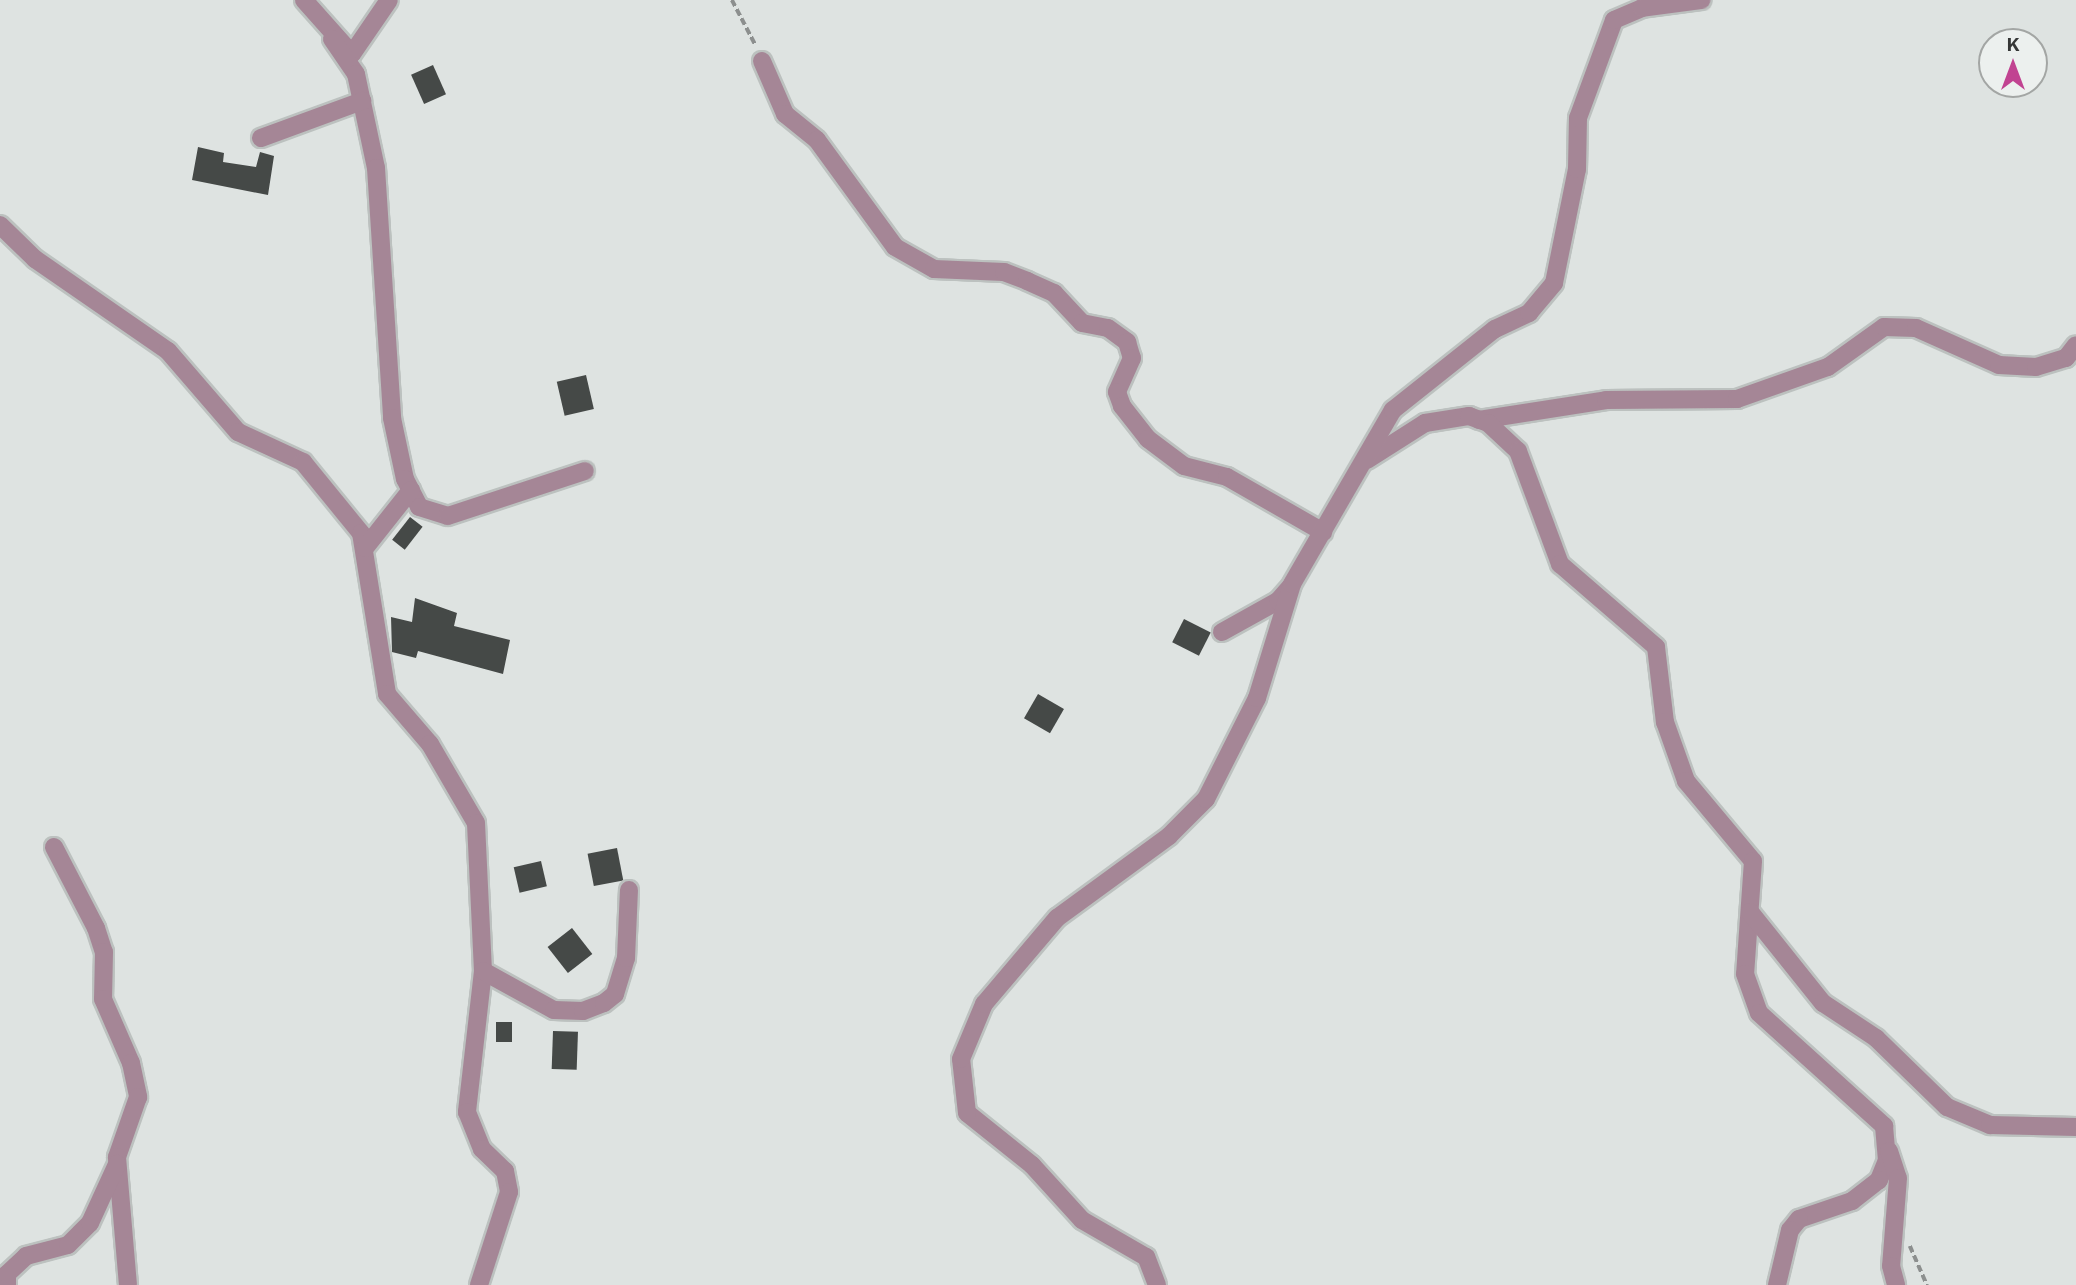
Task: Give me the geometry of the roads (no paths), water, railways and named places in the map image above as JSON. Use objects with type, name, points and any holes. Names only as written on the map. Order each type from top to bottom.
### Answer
[{"type":"street","points":[[304,0],[356,74],[362,101],[376,168],[391,418],[411,490],[432,516],[448,516],[585,471]]},
{"type":"street","points":[[332,39],[352,54],[390,0]]},
{"type":"street","points":[[1222,632],[1278,601],[1292,584],[1367,460],[1393,410],[1495,329],[1529,313],[1554,283],[1577,169],[1578,118],[1614,20],[1642,8],[1701,0]]},
{"type":"street","points":[[762,61],[785,114],[817,140],[895,247],[934,269],[1004,272],[1054,293],[1082,323],[1108,328],[1127,342],[1132,358],[1117,392],[1122,406],[1148,439],[1184,466],[1227,477],[1323,532]]},
{"type":"street","points":[[261,138],[362,101]]},
{"type":"street","points":[[0,225],[35,259],[168,351],[238,432],[303,462],[347,510],[365,548],[378,669],[387,694],[430,744],[476,822],[483,971],[467,1112],[482,1149],[505,1171],[509,1192],[479,1285]]},
{"type":"street","points":[[1367,460],[1425,424],[1479,420],[1606,400],[1737,399],[1828,367],[1884,327],[1916,328],[1999,365],[2036,367],[2066,358],[2076,345]]},
{"type":"street","points":[[1479,420],[1518,451],[1560,564],[1656,647],[1665,722],[1686,781],[1753,862],[1745,974],[1759,1013],[1884,1126],[1887,1160],[1870,1191],[1799,1219],[1790,1230],[1777,1285]]},
{"type":"street","points":[[365,548],[411,490]]},
{"type":"street","points":[[1157,1285],[1146,1257],[1082,1220],[1032,1165],[967,1113],[961,1059],[984,1004],[1033,942],[1206,799],[1257,698],[1292,584]]},
{"type":"street","points":[[7,1285],[7,1274],[26,1256],[68,1245],[90,1223],[117,1164],[132,1121],[135,1085],[103,999],[104,952],[96,928],[54,847]]},
{"type":"street","points":[[483,971],[554,1010],[583,1012],[604,1003],[615,995],[626,958],[629,890]]},
{"type":"street","points":[[1751,912],[1823,1003],[1876,1038],[1947,1107],[1990,1125],[2076,1126]]},
{"type":"street","points":[[1886,1140],[1898,1178],[1899,1218],[1891,1266],[1896,1285]]},
{"type":"street","points":[[117,1164],[128,1285]]}]
